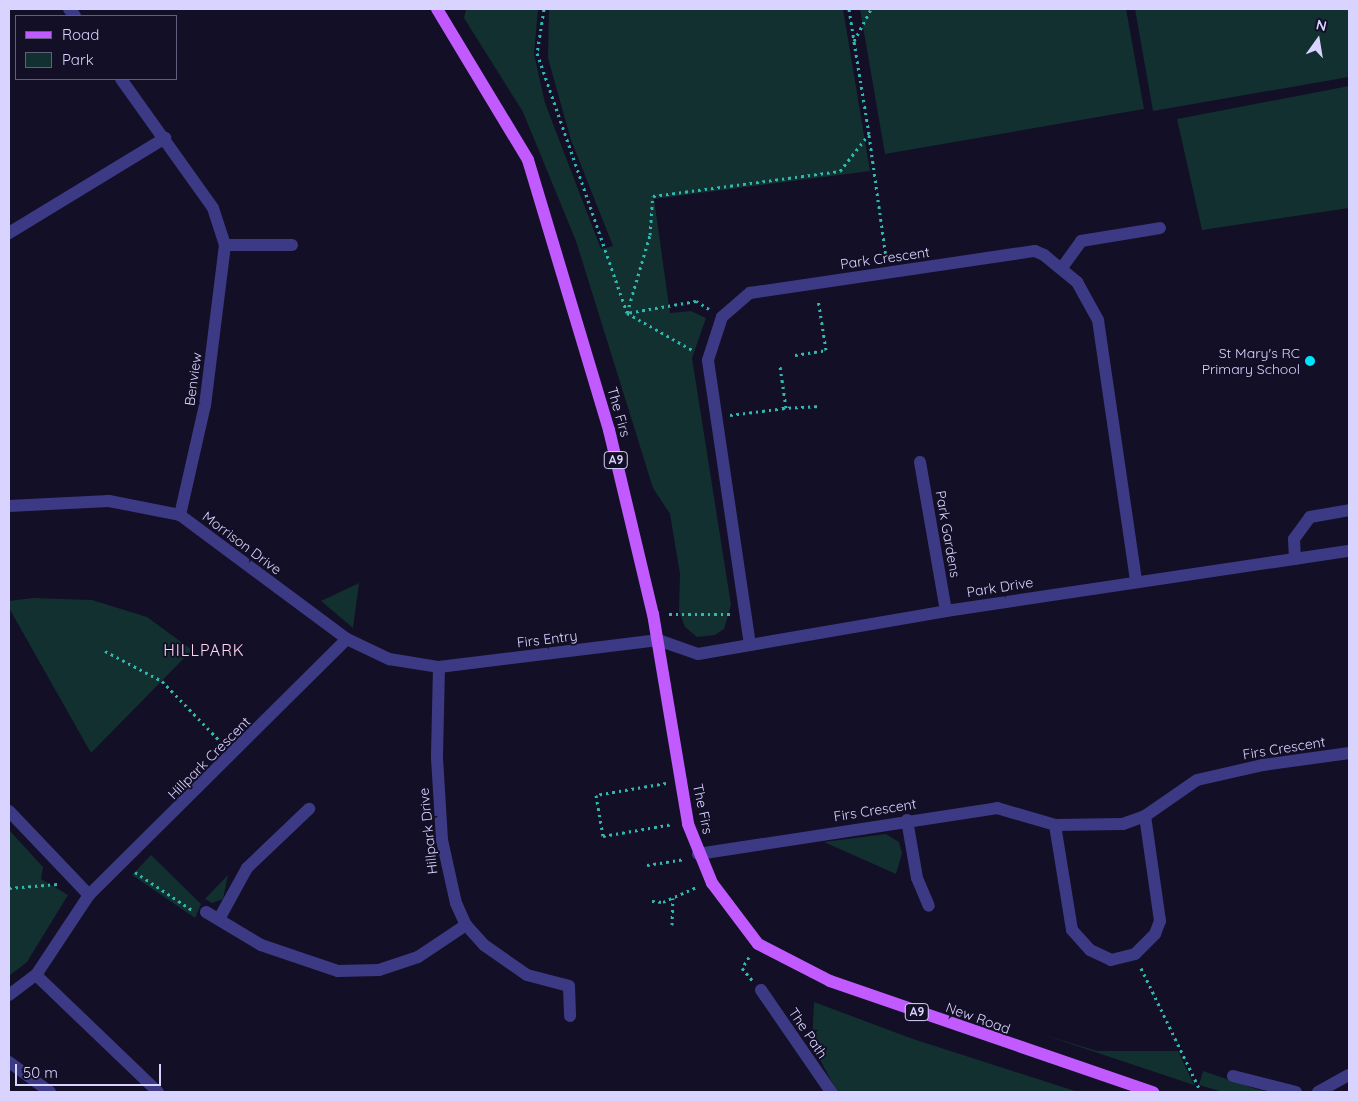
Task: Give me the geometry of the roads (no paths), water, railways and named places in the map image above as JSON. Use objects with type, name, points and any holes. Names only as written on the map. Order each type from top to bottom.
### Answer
[{"type":"main road","name":"The Firs","points":[[436,9],[467,54],[528,160],[609,430],[653,614],[688,822],[699,855],[711,881]]},
{"type":"main road","name":"New Road","points":[[711,881],[758,944],[830,981],[1153,1092]]},
{"type":"street","name":"Benview","points":[[124,80],[213,208],[225,246],[205,405],[180,515]]},
{"type":"street","points":[[9,234],[165,138]]},
{"type":"street","points":[[1061,269],[1081,241],[1160,228]]},
{"type":"street","points":[[225,246],[292,245]]},
{"type":"street","name":"Park Crescent","points":[[750,645],[708,360],[722,317],[750,293],[1036,252],[1061,269],[1076,282],[1098,320],[1136,581]]},
{"type":"street","name":"Park Gardens","points":[[920,462],[946,611]]},
{"type":"street","name":"Morrison Drive","points":[[9,506],[109,501],[180,515],[347,639],[389,659],[439,667]]},
{"type":"street","points":[[1295,559],[1294,538],[1310,517],[1349,510]]},
{"type":"street","name":"Park Drive","points":[[658,640],[698,654],[946,611],[1136,581],[1349,551]]},
{"type":"street","name":"Hillpark Crescent","points":[[9,995],[36,975],[89,895],[234,756],[347,639]]},
{"type":"street","name":"Firs Entry","points":[[439,667],[658,640]]},
{"type":"street","name":"Hillpark Drive","points":[[439,667],[437,758],[442,840],[447,875],[466,925],[527,975],[569,986],[570,1016]]},
{"type":"street","name":"Firs Crescent","points":[[699,855],[907,820],[997,808],[1056,825],[1095,827],[1145,816],[1197,780],[1263,765],[1349,753]]},
{"type":"street","points":[[219,919],[247,868],[309,809]]},
{"type":"street","points":[[9,811],[75,883],[89,895]]},
{"type":"street","points":[[1056,825],[1076,936],[1111,960],[1135,954],[1155,934],[1160,921],[1145,816]]},
{"type":"street","points":[[907,820],[917,878],[929,906]]},
{"type":"street","points":[[206,912],[261,945],[303,963],[338,971],[379,970],[418,956],[466,925]]},
{"type":"street","points":[[36,975],[158,1092]]},
{"type":"street","name":"The Path","points":[[761,990],[831,1092]]},
{"type":"street","points":[[9,1062],[50,1092]]},
{"type":"street","points":[[1318,1092],[1349,1075]]},
{"type":"street","points":[[1233,1076],[1296,1092]]},
{"type":"place","name":"St Mary's RC Primary School","points":[[1310,361]]},
{"type":"district","name":"HILLPARK","points":[[204,650]]}]
